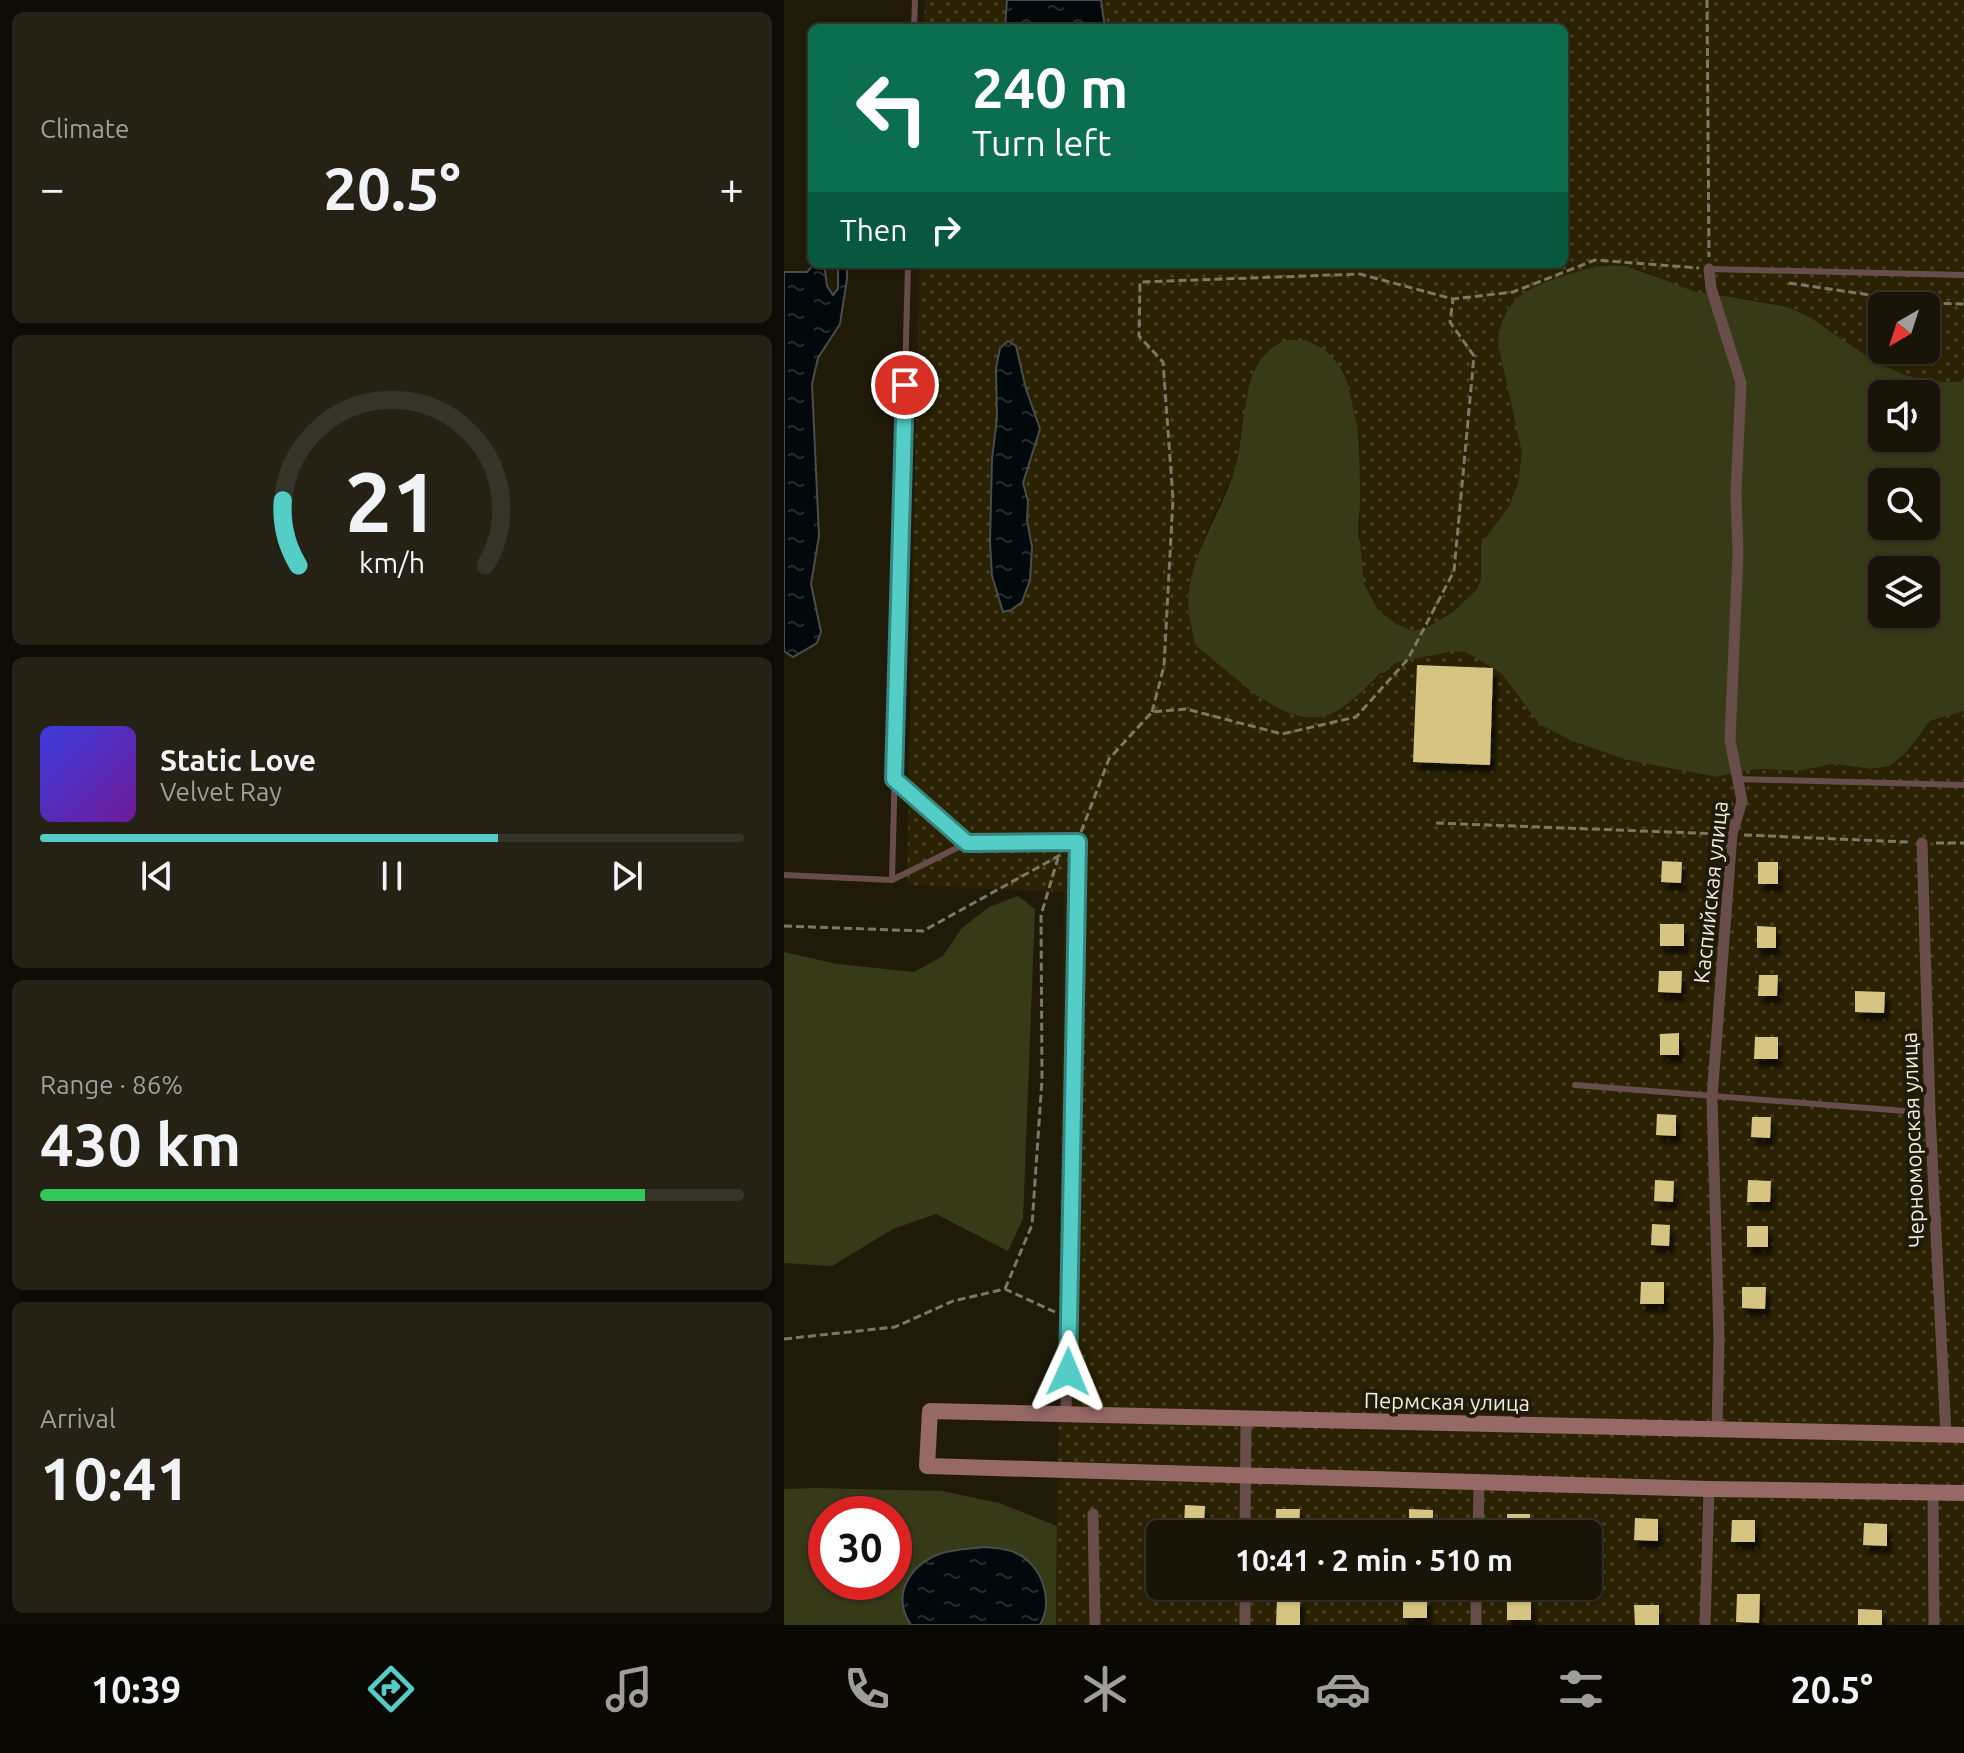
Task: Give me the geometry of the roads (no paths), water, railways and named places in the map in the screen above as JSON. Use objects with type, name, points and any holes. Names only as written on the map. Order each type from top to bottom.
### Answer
[{"type":"street","name":"Каспийская улица","points":[[1709,269],[1711,288],[1741,383],[1730,740],[1742,801],[1732,834],[1712,1098],[1719,1338],[1717,1430]]},
{"type":"street","points":[[1066,1414],[1078,842]]},
{"type":"street","name":"Черноморская улица","points":[[1922,843],[1930,1113],[1946,1435]]},
{"type":"street","name":"Пермская улица","points":[[1246,1476],[927,1466],[930,1411],[1964,1435]]},
{"type":"street","points":[[1245,1520],[1246,1418]]},
{"type":"street","points":[[1246,1476],[1964,1493]]},
{"type":"street","points":[[1478,1520],[1479,1482]]},
{"type":"street","points":[[1705,1625],[1709,1489]]},
{"type":"street","points":[[1933,1493],[1934,1625]]},
{"type":"street","points":[[1093,1514],[1095,1625]]},
{"type":"street","points":[[1245,1600],[1245,1625]]},
{"type":"street","points":[[1476,1600],[1476,1625]]},
{"type":"lane","points":[[914,24],[915,0]]},
{"type":"lane","points":[[892,880],[908,268]]},
{"type":"lane","points":[[1709,269],[1964,275]]},
{"type":"lane","points":[[894,779],[967,843]]},
{"type":"lane","points":[[1737,779],[1964,785]]},
{"type":"lane","points":[[784,875],[892,880],[967,843],[1078,842]]},
{"type":"lane","points":[[1575,1085],[1930,1113]]},
{"type":"water","points":[[1007,0],[1101,0],[1104,24],[1005,24]]},
{"type":"water","points":[[810,268],[825,268],[827,286],[833,295],[838,289],[838,268],[847,268],[847,279],[840,324],[818,358],[812,384],[819,536],[811,584],[821,632],[817,643],[793,657],[784,651],[784,272],[807,272]]},
{"type":"water","points":[[1008,341],[1016,346],[1040,429],[1023,483],[1028,501],[1027,520],[1032,547],[1030,580],[1022,602],[1003,612],[992,576],[990,542],[992,459],[997,418],[996,368],[1000,348]]},
{"type":"water","points":[[1000,1548],[1012,1551],[1033,1566],[1045,1594],[1046,1605],[1040,1625],[911,1625],[903,1600],[912,1600],[912,1574],[928,1559],[955,1550]]}]
